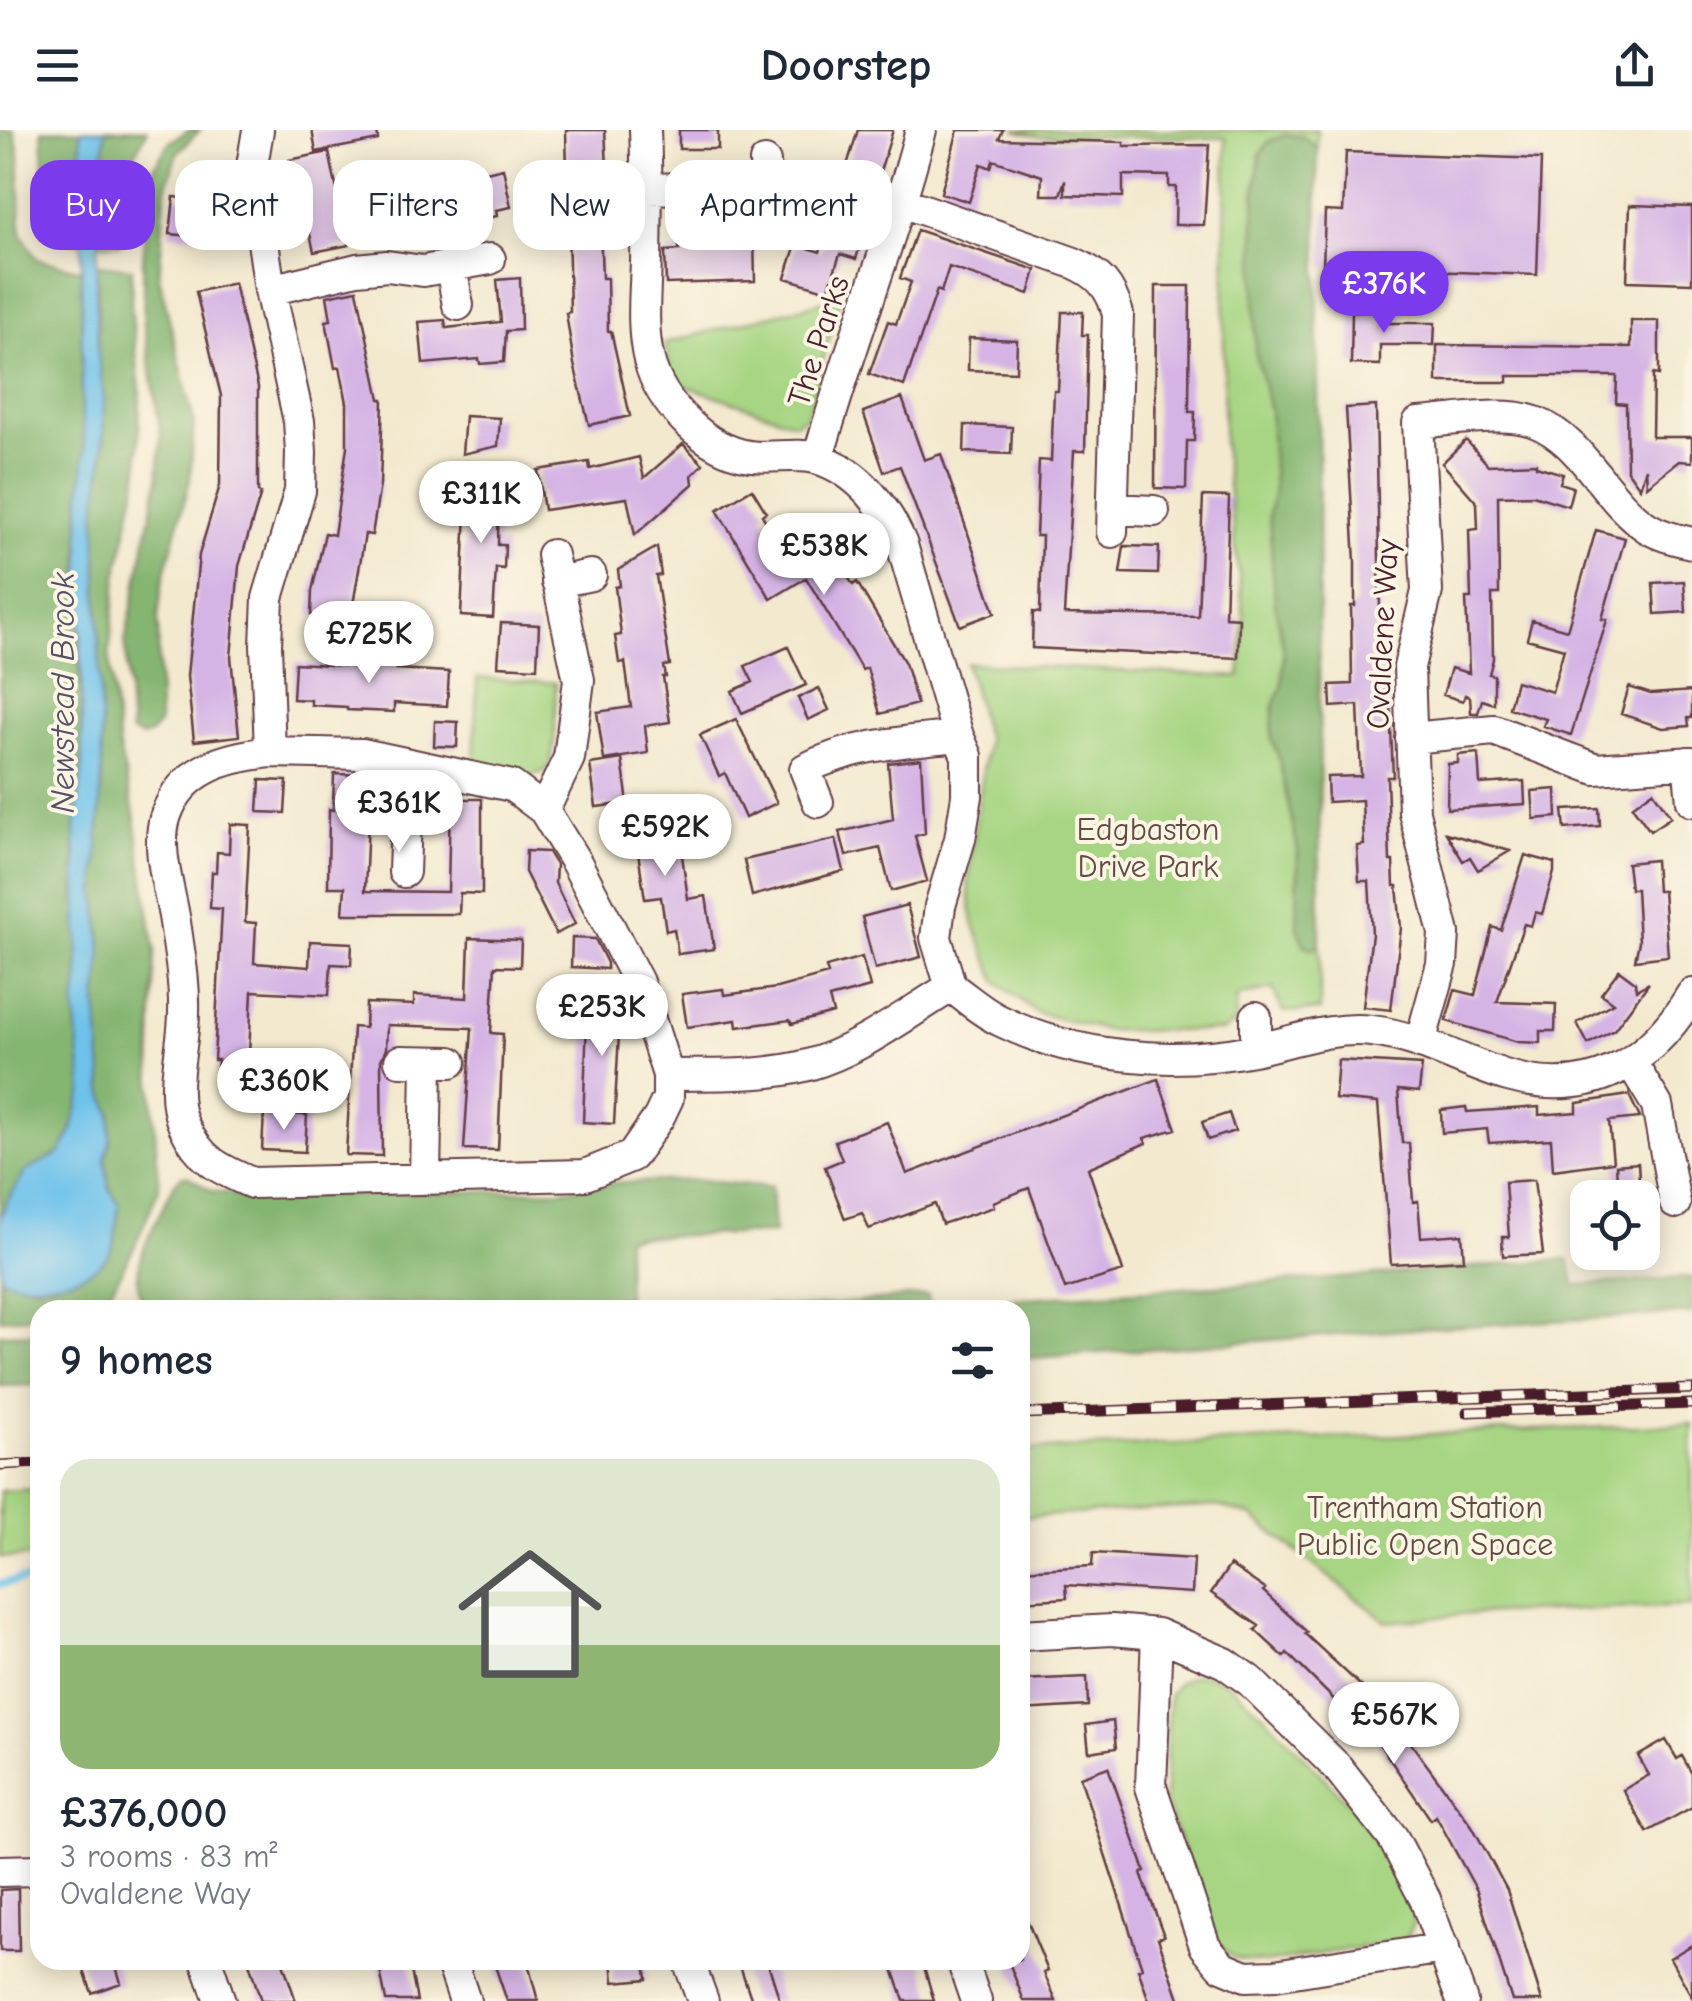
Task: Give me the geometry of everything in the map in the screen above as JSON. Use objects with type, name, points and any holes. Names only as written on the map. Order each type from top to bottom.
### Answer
[{"type":"street","points":[[258,130],[252,166],[270,290],[300,420],[301,452],[300,492],[268,598],[270,752]]},
{"type":"street","points":[[646,130],[645,329],[657,384],[695,428],[718,445],[747,456],[818,458],[876,498],[892,521],[958,736],[968,756],[967,796],[936,938],[951,987],[997,1020],[1042,1039],[1120,1054],[1212,1057],[1312,1034],[1372,1030],[1510,1076],[1545,1083],[1582,1081],[1615,1072],[1650,1050],[1692,994]]},
{"type":"street","name":"The Parks","points":[[818,458],[848,353],[902,202],[920,130]]},
{"type":"street","points":[[648,189],[665,189]]},
{"type":"street","points":[[902,202],[1074,263],[1105,282],[1118,314],[1113,520],[1154,511]]},
{"type":"street","points":[[270,290],[357,269],[387,266],[424,271],[490,260]]},
{"type":"street","points":[[450,267],[458,305]]},
{"type":"street","name":"Ovaldene Way","points":[[1420,1043],[1442,964],[1444,933],[1414,812],[1410,738],[1409,667],[1427,591],[1418,423],[1515,417],[1535,422],[1558,435],[1627,510],[1649,528],[1692,544]]},
{"type":"street","points":[[544,810],[568,758],[579,680],[555,568],[592,575]]},
{"type":"street","points":[[1410,738],[1494,730],[1587,768],[1690,762],[1692,801]]},
{"type":"street","points":[[818,802],[800,758],[958,736]]},
{"type":"street","points":[[270,752],[362,754],[408,764],[512,786],[544,810],[577,864],[638,982],[668,1076],[668,1098],[660,1117],[632,1156],[586,1175],[252,1183],[216,1168],[182,1123],[178,1099],[184,1011],[176,929],[162,851],[166,816],[182,789],[207,765],[270,752]]},
{"type":"street","points":[[404,872],[408,764]]},
{"type":"street","points":[[668,1076],[765,1072],[806,1066],[839,1054],[951,987]]},
{"type":"street","points":[[1256,1017],[1256,1049]]},
{"type":"street","points":[[425,1179],[426,1062]]},
{"type":"street","points":[[1631,1062],[1678,1142],[1676,1203]]},
{"type":"street","points":[[1030,1634],[1112,1630],[1157,1634],[1237,1672],[1338,1768],[1393,1838],[1425,1899],[1462,2001]]},
{"type":"street","points":[[1157,1634],[1151,1787],[1205,1946],[1222,1966],[1246,1976],[1276,1975],[1444,1948]]},
{"type":"street","points":[[0,1871],[30,1870]]},
{"type":"street","points":[[209,1970],[220,2001]]},
{"type":"street","points":[[455,1970],[466,2001]]},
{"type":"street","points":[[692,1970],[703,2001]]},
{"type":"street","points":[[965,1970],[976,2001]]},
{"type":"green space","points":[[0,130],[14,130],[19,153],[21,233],[37,259],[81,270],[85,448],[80,506],[79,663],[83,714],[82,775],[75,829],[79,973],[75,1008],[83,1090],[70,1135],[60,1153],[24,1180],[0,1219]]},
{"type":"green space","points":[[42,130],[81,130],[81,160],[44,160]]},
{"type":"green space","points":[[105,130],[147,130],[133,160],[103,160]]},
{"type":"green space","points":[[190,130],[200,130],[177,153],[165,192],[159,277],[194,422],[190,480],[162,584],[158,618],[159,724],[142,737],[131,732],[125,642],[158,479],[161,435],[144,325],[143,259],[144,250],[155,250],[155,166],[170,142]]},
{"type":"green space","name":"Edgbaston Drive Park","points":[[1015,130],[1317,130],[1320,1010],[1283,1012],[1273,989],[1237,996],[1235,1023],[1221,1031],[1106,1030],[1037,1013],[997,982],[973,923],[968,883],[987,740],[966,663],[1240,677],[1244,618],[1223,444],[1226,138],[1037,136]]},
{"type":"green space","points":[[1285,135],[1303,137],[1317,148],[1320,941],[1314,950],[1305,946],[1297,929],[1298,851],[1271,738],[1274,704],[1282,687],[1284,653],[1275,603],[1269,515],[1274,490],[1270,410],[1255,351],[1255,194],[1260,155],[1269,141]]},
{"type":"green space","points":[[97,264],[132,268],[131,307],[140,391],[138,476],[117,576],[109,655],[119,748],[134,813],[155,950],[151,1073],[159,1188],[111,1290],[98,1300],[30,1300],[30,1317],[0,1319],[0,1277],[38,1286],[89,1272],[114,1244],[119,1204],[109,1188],[105,1160],[111,1114],[103,1091],[97,1002],[102,949],[96,888],[102,772],[96,517],[104,398],[98,356]]},
{"type":"green space","points":[[841,297],[807,416],[795,423],[683,385],[672,377],[665,343]]},
{"type":"green space","points":[[477,678],[556,683],[554,743],[544,772],[529,776],[474,764]]},
{"type":"green space","points":[[187,1176],[212,1191],[252,1196],[561,1190],[608,1183],[692,1180],[771,1187],[774,1233],[626,1237],[627,1300],[142,1300],[138,1275],[141,1259],[175,1183]]},
{"type":"green space","points":[[1569,1259],[1575,1285],[1692,1277],[1692,1313],[1030,1358],[1030,1300],[993,1300]]},
{"type":"green space","points":[[928,1295],[929,1300],[879,1300]]},
{"type":"green space","points":[[30,1333],[30,1385],[0,1386],[0,1334]]},
{"type":"green space","name":"Trentham Station Public Open Space","points":[[1692,1424],[1692,1606],[1470,1614],[1387,1622],[1251,1516],[1218,1506],[1030,1516],[1030,1450]]},
{"type":"green space","points":[[30,1490],[30,1556],[0,1558],[0,1491]]},
{"type":"green space","points":[[1194,1675],[1228,1683],[1352,1807],[1412,1895],[1413,1924],[1405,1940],[1265,1963],[1234,1958],[1217,1945],[1165,1801],[1169,1696],[1179,1682]]},
{"type":"water","points":[[81,130],[105,130],[103,160],[81,160]]},
{"type":"water","points":[[81,250],[98,250],[98,356],[104,398],[96,517],[102,772],[96,888],[102,949],[97,1002],[103,1091],[111,1114],[105,1160],[109,1187],[119,1204],[114,1244],[96,1268],[65,1281],[30,1284],[1,1278],[0,1219],[27,1170],[60,1153],[70,1135],[83,1090],[75,1008],[79,973],[75,829],[82,775]]},
{"type":"building","points":[[312,130],[377,130],[378,140],[316,152]]},
{"type":"building","points":[[566,130],[605,130],[607,160],[567,160]]},
{"type":"building","points":[[679,130],[718,130],[718,149],[679,149]]},
{"type":"building","points":[[858,130],[893,130],[884,160],[849,160]]},
{"type":"building","points":[[958,130],[1003,130],[999,139],[1124,142],[1124,146],[1209,145],[1204,225],[1175,225],[1176,187],[1169,187],[1169,176],[1123,175],[1123,197],[1065,195],[1065,180],[1060,195],[1041,195],[1042,176],[993,160],[991,168],[981,164],[969,202],[941,193]]},
{"type":"building","points":[[329,152],[333,171],[333,248],[314,252],[313,160],[289,160]]},
{"type":"building","points":[[1346,152],[1541,159],[1537,275],[1323,267],[1325,211],[1343,212]]},
{"type":"building","points":[[503,168],[511,207],[496,210],[497,216],[493,217],[493,170]]},
{"type":"building","points":[[174,197],[175,197],[175,234],[170,234]]},
{"type":"building","points":[[1630,205],[1692,207],[1692,283],[1627,281]]},
{"type":"building","points":[[917,230],[1036,270],[1029,294],[949,267],[941,292],[937,290],[904,386],[869,374],[888,321],[896,324],[911,282],[900,278]]},
{"type":"building","points":[[569,250],[601,250],[602,278],[607,278],[608,331],[630,416],[589,425],[574,364],[566,313],[570,312]]},
{"type":"building","points":[[754,250],[755,281],[666,284],[665,251]]},
{"type":"building","points":[[794,250],[859,250],[856,259],[840,254],[828,291],[785,278]]},
{"type":"building","points":[[520,278],[521,330],[506,331],[504,362],[480,364],[479,359],[423,364],[419,322],[445,320],[446,328],[501,322],[497,280]]},
{"type":"building","points":[[234,283],[258,387],[261,493],[239,566],[231,657],[239,736],[194,741],[187,676],[199,555],[220,485],[221,396],[196,292]]},
{"type":"building","points":[[1156,286],[1190,286],[1189,412],[1195,412],[1194,441],[1187,441],[1186,489],[1155,488]]},
{"type":"building","points":[[357,290],[383,399],[380,485],[372,535],[365,534],[351,617],[311,615],[312,591],[325,533],[334,535],[347,447],[347,403],[326,321],[331,320],[327,296]]},
{"type":"building","points":[[1352,311],[1381,311],[1380,323],[1435,323],[1434,345],[1380,345],[1380,365],[1351,364]]},
{"type":"building","points":[[1062,312],[1083,312],[1082,335],[1088,335],[1085,451],[1074,451],[1064,614],[1198,616],[1203,496],[1229,497],[1225,617],[1239,618],[1238,658],[1032,648],[1033,612],[1040,613],[1042,536],[1036,536],[1039,460],[1051,461]]},
{"type":"building","points":[[1631,321],[1659,321],[1659,375],[1653,374],[1652,437],[1692,437],[1692,462],[1679,461],[1647,486],[1646,468],[1640,488],[1627,470],[1626,404],[1616,403],[1617,376],[1508,376],[1508,382],[1437,382],[1437,345],[1631,347]]},
{"type":"building","points":[[969,338],[1017,340],[1016,372],[968,370]]},
{"type":"building","points":[[902,398],[924,460],[941,454],[995,613],[960,626],[900,466],[884,472],[863,412]]},
{"type":"building","points":[[1376,406],[1381,659],[1384,658],[1385,704],[1390,704],[1393,777],[1387,777],[1390,861],[1401,928],[1391,1010],[1363,1007],[1372,934],[1369,881],[1359,881],[1357,846],[1364,845],[1362,800],[1328,802],[1327,777],[1361,776],[1358,705],[1331,707],[1330,685],[1352,684],[1355,562],[1346,408]]},
{"type":"building","points":[[465,416],[500,418],[498,446],[462,454]]},
{"type":"building","points":[[965,425],[1012,427],[1011,454],[964,452]]},
{"type":"building","points":[[1466,440],[1488,465],[1536,463],[1563,474],[1560,483],[1573,487],[1568,506],[1533,495],[1498,496],[1499,594],[1492,594],[1493,659],[1489,674],[1494,675],[1494,704],[1482,700],[1478,713],[1471,713],[1470,697],[1465,695],[1463,701],[1443,695],[1451,668],[1469,673],[1469,530],[1478,529],[1477,503],[1442,463]]},
{"type":"building","points":[[683,444],[703,464],[692,475],[693,484],[635,535],[627,498],[544,510],[538,470],[589,462],[590,469],[639,457],[644,478]]},
{"type":"building","points":[[499,476],[498,545],[505,545],[504,569],[496,568],[493,618],[461,616],[466,512],[459,512],[461,481]]},
{"type":"building","points":[[752,489],[766,512],[762,515],[789,559],[796,559],[825,541],[853,585],[857,582],[905,663],[917,704],[880,714],[867,668],[862,670],[806,578],[771,599],[717,510]]},
{"type":"building","points":[[1596,530],[1625,538],[1602,619],[1607,620],[1571,735],[1543,726],[1546,719],[1509,708],[1516,681],[1552,692],[1564,649],[1527,639],[1532,620],[1567,630]]},
{"type":"building","points":[[1124,546],[1159,547],[1158,574],[1120,573]]},
{"type":"building","points":[[657,547],[661,575],[656,576],[670,665],[664,666],[663,677],[670,722],[645,726],[648,753],[604,760],[597,712],[631,707],[625,662],[619,663],[615,636],[621,635],[615,587],[620,586],[618,570]]},
{"type":"building","points":[[1684,581],[1686,612],[1655,614],[1653,583]]},
{"type":"building","points":[[501,623],[539,625],[537,668],[498,666]]},
{"type":"building","points":[[788,647],[806,685],[742,713],[732,691],[753,682],[745,666]]},
{"type":"building","points":[[349,661],[396,663],[396,669],[449,672],[447,706],[394,703],[394,712],[347,710],[293,699],[295,663],[349,666]]},
{"type":"building","points":[[1629,687],[1651,694],[1692,691],[1689,726],[1663,728],[1621,714]]},
{"type":"building","points":[[819,688],[829,710],[808,720],[798,698]]},
{"type":"building","points":[[736,719],[777,803],[745,818],[725,773],[719,776],[700,735]]},
{"type":"building","points":[[435,721],[458,722],[457,747],[434,746]]},
{"type":"building","points":[[1478,753],[1480,784],[1524,781],[1525,804],[1447,809],[1448,764],[1458,763],[1458,755]]},
{"type":"building","points":[[622,759],[628,803],[596,807],[590,764]]},
{"type":"building","points":[[921,759],[925,833],[915,836],[927,881],[891,891],[880,848],[846,856],[840,832],[893,819],[888,763]]},
{"type":"building","points":[[334,774],[370,775],[365,891],[448,892],[450,799],[482,799],[482,894],[460,893],[459,914],[343,914],[345,887],[328,887],[329,809],[333,810]]},
{"type":"building","points":[[260,780],[287,781],[285,813],[258,812]]},
{"type":"building","points":[[1556,789],[1557,817],[1534,819],[1532,791]]},
{"type":"building","points":[[1653,791],[1671,817],[1650,831],[1632,806]]},
{"type":"building","points":[[652,802],[659,851],[681,848],[688,899],[706,896],[714,949],[678,954],[674,929],[666,931],[661,897],[645,899],[637,846],[619,848],[613,808]]},
{"type":"building","points":[[1599,808],[1600,826],[1565,829],[1563,810]]},
{"type":"building","points":[[230,824],[250,825],[245,922],[256,923],[254,963],[309,967],[310,941],[352,943],[351,965],[331,964],[329,995],[252,991],[248,1076],[217,1075],[218,1060],[214,1060],[222,909],[210,908],[212,872],[216,872],[217,852],[229,853]]},
{"type":"building","points":[[1446,833],[1510,851],[1478,870],[1470,857],[1463,861]]},
{"type":"building","points":[[836,839],[844,871],[752,896],[744,860]]},
{"type":"building","points":[[526,851],[548,852],[556,865],[555,883],[575,924],[556,934],[525,872]]},
{"type":"building","points":[[1525,855],[1554,863],[1554,872],[1542,914],[1535,912],[1531,926],[1524,924],[1497,1002],[1556,1004],[1555,1031],[1540,1031],[1540,1043],[1518,1042],[1446,1021],[1455,990],[1475,995],[1492,927],[1501,930]]},
{"type":"building","points":[[1655,860],[1657,891],[1663,891],[1668,956],[1635,960],[1639,942],[1636,889],[1630,889],[1627,863]]},
{"type":"building","points":[[907,905],[921,957],[875,969],[862,917]]},
{"type":"building","points":[[469,938],[521,940],[520,967],[495,966],[491,1033],[503,1034],[498,1150],[464,1149],[472,1028],[387,1025],[386,1049],[381,1060],[382,1156],[346,1155],[353,1027],[365,1028],[366,1003],[414,1005],[414,995],[467,998]]},
{"type":"building","points":[[572,938],[595,939],[607,969],[571,967]]},
{"type":"building","points":[[862,957],[870,987],[829,998],[833,1013],[792,1024],[790,1020],[737,1027],[736,1020],[687,1027],[682,994],[723,989],[724,995],[777,988],[828,974],[826,967]]},
{"type":"building","points":[[1619,970],[1635,982],[1636,990],[1649,983],[1614,1030],[1588,1044],[1577,1023],[1613,1003],[1601,994]]},
{"type":"building","points":[[588,996],[621,998],[614,1124],[583,1122]]},
{"type":"building","points":[[1338,1060],[1422,1065],[1419,1092],[1398,1090],[1402,1143],[1409,1143],[1413,1202],[1418,1201],[1421,1237],[1462,1234],[1464,1260],[1391,1264],[1378,1103],[1335,1099]]},
{"type":"building","points":[[1158,1079],[1176,1129],[1144,1138],[1146,1143],[1088,1168],[1123,1271],[1065,1289],[1029,1188],[993,1202],[994,1207],[942,1224],[935,1204],[869,1229],[862,1213],[845,1219],[825,1167],[842,1160],[835,1141],[887,1122],[907,1174]]},
{"type":"building","points":[[1629,1095],[1640,1118],[1609,1121],[1613,1162],[1553,1170],[1551,1139],[1489,1143],[1487,1129],[1442,1133],[1441,1110],[1539,1107],[1539,1115],[1577,1112],[1577,1103]]},
{"type":"building","points":[[264,1113],[307,1115],[305,1152],[262,1150]]},
{"type":"building","points":[[1229,1113],[1235,1131],[1208,1140],[1202,1122]]},
{"type":"building","points":[[1638,1163],[1639,1180],[1617,1180],[1616,1165]]},
{"type":"building","points":[[1534,1180],[1543,1254],[1503,1256],[1502,1237],[1509,1237],[1505,1182]]},
{"type":"building","points":[[1093,1553],[1194,1559],[1192,1593],[1066,1585],[1067,1598],[1030,1600],[1030,1569],[1092,1566]]},
{"type":"building","points":[[1230,1565],[1265,1589],[1305,1634],[1375,1699],[1384,1690],[1400,1706],[1390,1715],[1472,1826],[1507,1890],[1542,2001],[1512,2001],[1477,1891],[1436,1816],[1431,1820],[1372,1733],[1287,1653],[1284,1657],[1255,1630],[1259,1626],[1211,1593]]},
{"type":"building","points":[[1087,1677],[1088,1706],[1030,1709],[1030,1680]]},
{"type":"building","points":[[1113,1721],[1116,1748],[1089,1752],[1086,1725]]},
{"type":"building","points":[[1666,1740],[1692,1774],[1692,1807],[1647,1832],[1623,1790],[1649,1775],[1638,1756]]},
{"type":"building","points":[[1108,1767],[1145,1871],[1141,1873],[1164,1936],[1158,1938],[1180,2001],[1149,2001],[1138,1969],[1142,1968],[1080,1777]]},
{"type":"building","points":[[18,1889],[19,1951],[0,1951],[0,1890]]},
{"type":"building","points":[[1030,1927],[1056,2001],[1024,2001],[1012,1970],[1030,1970]]},
{"type":"building","points":[[1692,1945],[1692,1997],[1670,1958]]},
{"type":"building","points":[[84,1970],[117,1970],[121,1983],[92,1993]]},
{"type":"building","points":[[251,1970],[285,1970],[296,2001],[261,2001]]},
{"type":"building","points":[[380,1970],[411,1970],[417,2001],[386,2001]]},
{"type":"building","points":[[496,1970],[530,1970],[538,2001],[507,2001]]},
{"type":"building","points":[[613,1970],[646,1970],[647,1979],[614,1982]]},
{"type":"building","points":[[741,1970],[770,1970],[780,2001],[752,2001]]},
{"type":"building","points":[[893,1970],[925,1970],[934,2001],[904,2001]]},
{"type":"waterway","name":"Newstead Brook","points":[[0,1584],[30,1579]]},
{"type":"railway","points":[[1030,1414],[1692,1389]]},
{"type":"railway","points":[[1467,1412],[1692,1404]]},
{"type":"railway","points":[[0,1465],[30,1464]]}]
